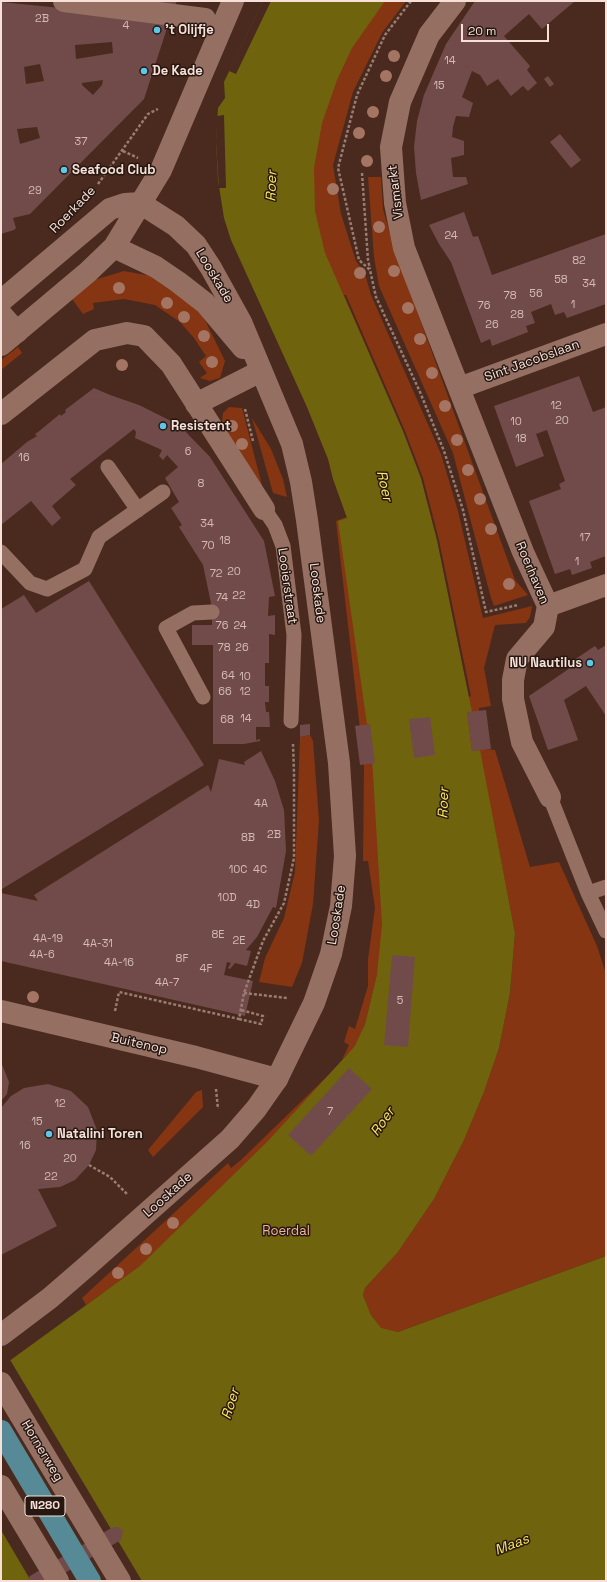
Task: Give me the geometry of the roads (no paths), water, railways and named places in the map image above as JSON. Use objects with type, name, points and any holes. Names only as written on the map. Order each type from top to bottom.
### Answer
[{"type":"main road","points":[[64,1],[206,19]]},
{"type":"main road","points":[[1,314],[9,338],[88,272],[114,247],[161,170],[233,1]]},
{"type":"main road","name":"Vismarkt","points":[[455,1],[428,35],[400,102],[391,147],[396,203],[404,248],[459,388]]},
{"type":"main road","name":"Roerkade","points":[[1,301],[110,209],[125,204],[140,204]]},
{"type":"main road","name":"Looskade","points":[[1,1335],[61,1289],[230,1139],[256,1109],[277,1079],[314,1003],[331,954],[341,906],[345,856],[339,764],[301,482],[292,444],[278,408],[227,294],[196,245],[167,220],[140,204]]},
{"type":"main road","name":"Looskade","points":[[114,247],[156,267],[205,303],[261,371]]},
{"type":"main road","name":"Looierstraat","points":[[1,414],[95,340],[127,333],[144,336],[171,364],[264,510]]},
{"type":"main road","name":"Sint Jacobslaan","points":[[459,388],[606,334]]},
{"type":"main road","points":[[196,404],[261,371]]},
{"type":"main road","name":"Roerhaven","points":[[459,388],[523,552],[548,606],[544,627],[517,659],[513,680],[513,699],[522,742],[550,797]]},
{"type":"main road","points":[[548,606],[606,585]]},
{"type":"main road","name":"Buitenop","points":[[1,1012],[196,1057],[277,1079]]},
{"type":"main road","name":"Hornerweg","points":[[1,1383],[120,1581]]},
{"type":"main road","name":"Hornerweg","points":[[1,1431],[90,1581]]},
{"type":"main road","name":"N280","points":[[1,1486],[58,1581]]},
{"type":"lane","points":[[108,468],[138,510]]},
{"type":"lane","points":[[1,552],[30,583],[47,589],[85,569],[99,537],[164,492]]},
{"type":"lane","name":"Looierstraat","points":[[264,510],[275,525],[283,546],[294,635],[291,721]]},
{"type":"lane","points":[[202,697],[166,628],[193,613],[212,612]]},
{"type":"lane","name":"Roerhaven","points":[[550,797],[588,893],[606,931]]},
{"type":"lane","points":[[588,893],[606,887]]},
{"type":"water","points":[[263,1],[385,1],[352,48],[337,80],[322,123],[314,168],[315,211],[325,253],[403,431],[421,478],[437,540],[472,712],[467,712],[472,751],[480,750],[515,933],[510,993],[499,1048],[484,1092],[464,1140],[434,1199],[398,1252],[365,1288],[363,1295],[371,1315],[381,1328],[398,1332],[606,1256],[606,1581],[1,1581],[1,1367],[140,1266],[268,1141],[355,1046],[365,1024],[377,975],[382,925],[370,724],[367,724],[338,521],[347,518],[333,479],[328,459],[307,407],[231,240],[224,218],[218,180],[216,142],[218,108],[225,98],[224,82]]},
{"type":"place","name":"'t Olijfje","points":[[157,30]]},
{"type":"place","name":"De Kade","points":[[144,71]]},
{"type":"place","name":"Seafood Club","points":[[64,170]]},
{"type":"place","name":"Resistent","points":[[163,426]]},
{"type":"place","name":"NU Nautilus","points":[[590,663]]},
{"type":"place","name":"Natalini Toren","points":[[49,1134]]},
{"type":"water label","name":"Roer","points":[[272,186]]},
{"type":"water label","name":"Roer","points":[[384,486]]},
{"type":"water label","name":"Roer","points":[[444,803]]},
{"type":"water label","name":"Roer","points":[[383,1122]]},
{"type":"water label","name":"Roer","points":[[231,1404]]},
{"type":"water label","name":"Maas","points":[[512,1545]]},
{"type":"park label","name":"Roerdal","points":[[286,1231]]}]
